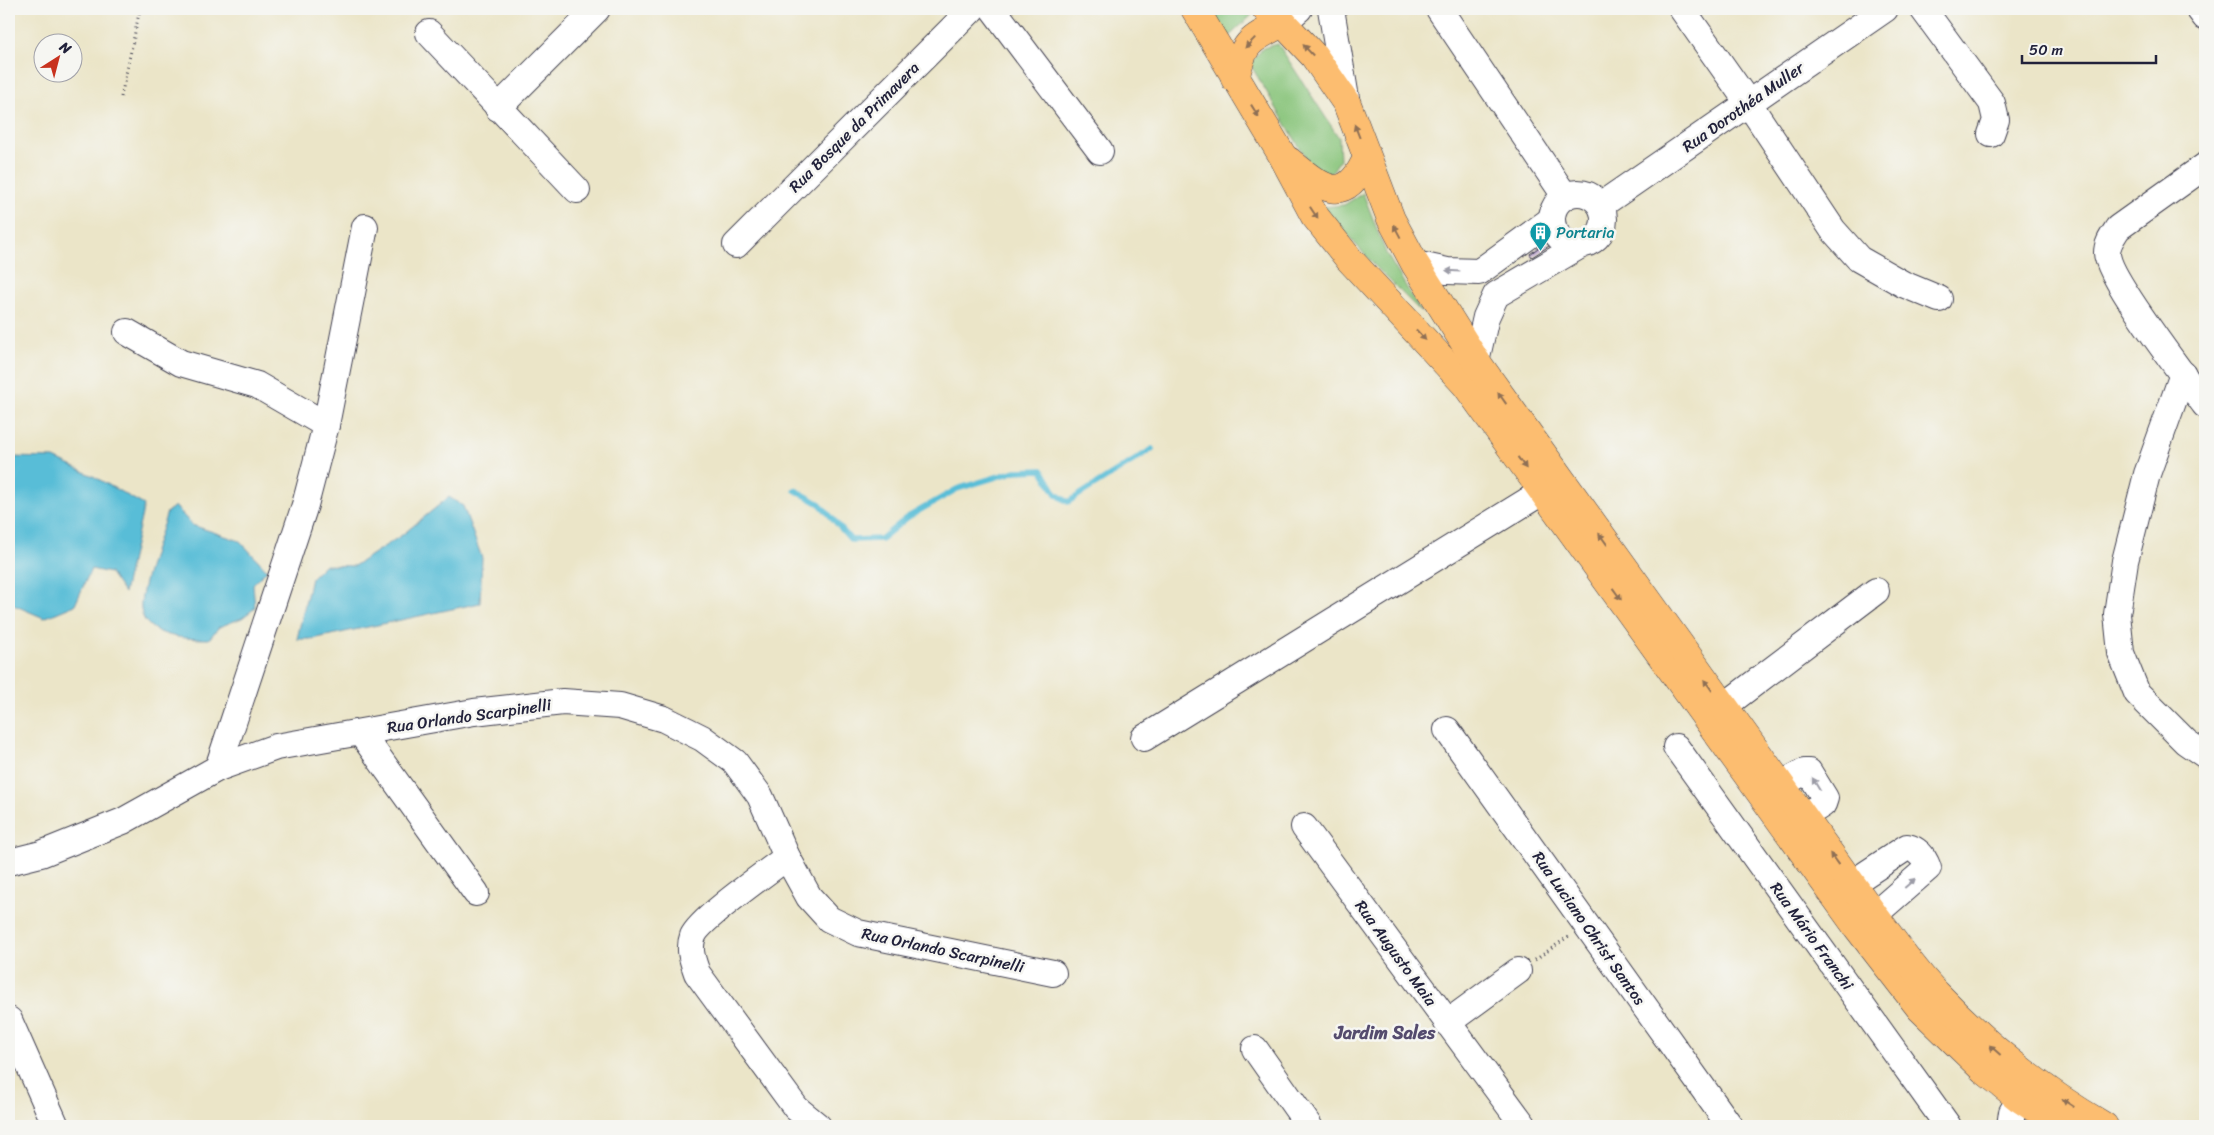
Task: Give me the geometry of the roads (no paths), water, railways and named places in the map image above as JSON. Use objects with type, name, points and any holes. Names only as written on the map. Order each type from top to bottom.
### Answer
[{"type":"main road","points":[[1195,9],[1282,155],[1314,215],[1349,259],[1466,385],[1857,926],[1920,1008],[1984,1070],[2104,1126]]},
{"type":"main road","points":[[1235,79],[1241,54],[1251,40],[1283,13],[1347,104],[1391,219],[1415,264],[1476,361],[1874,915],[1935,992],[1996,1052],[2026,1089],[2062,1126]]},
{"type":"main road","points":[[1282,155],[1312,180],[1339,190],[1352,184],[1367,158]]},
{"type":"street","points":[[498,108],[597,9]]},
{"type":"street","name":"Rua Bosque da Primavera","points":[[736,245],[972,9]]},
{"type":"street","points":[[993,9],[1100,151]]},
{"type":"street","points":[[1331,9],[1347,104]]},
{"type":"street","points":[[1439,9],[1565,196]]},
{"type":"street","points":[[1682,9],[1749,104],[1832,230],[1859,258],[1903,284],[1939,299]]},
{"type":"street","name":"Rua Dorothéa Muller","points":[[1601,205],[1885,9]]},
{"type":"street","points":[[1924,9],[1992,103],[1996,120],[1991,134]]},
{"type":"street","points":[[2199,9],[2205,17]]},
{"type":"street","points":[[429,33],[577,190]]},
{"type":"street","points":[[2205,166],[2118,228],[2109,242],[2107,254],[2117,281],[2205,405]]},
{"type":"street","points":[[1415,264],[1447,271],[1479,272],[1552,218],[1557,202],[1565,196],[1585,193],[1601,205],[1604,213],[1602,231],[1597,238],[1581,245],[1496,295],[1486,317],[1476,361]]},
{"type":"street","points":[[1552,218],[1558,235],[1572,245],[1581,245]]},
{"type":"street","points":[[218,768],[305,506],[326,425],[365,227]]},
{"type":"street","points":[[1479,272],[1496,295]]},
{"type":"street","points":[[127,332],[180,363],[257,385],[326,425]]},
{"type":"street","points":[[2183,374],[2147,474],[2125,561],[2117,614],[2121,654],[2137,694],[2186,742],[2205,755]]},
{"type":"street","points":[[1144,738],[1542,492]]},
{"type":"street","points":[[1723,707],[1876,590]]},
{"type":"street","name":"Rua Orlando Scarpinelli","points":[[9,862],[41,854],[123,821],[218,768],[276,747],[474,712],[563,702],[620,706],[664,719],[702,738],[735,762],[760,796],[809,897],[829,920],[858,932],[1053,973]]},
{"type":"street","name":"Rua Luciano Christ Santos","points":[[1447,730],[1730,1126]]},
{"type":"street","points":[[361,733],[476,892]]},
{"type":"street","name":"Rua Mário Franchi","points":[[1676,746],[1948,1126]]},
{"type":"street","name":"Rua Augusto Maia","points":[[1304,827],[1524,1126]]},
{"type":"street","points":[[1851,884],[1907,847],[1914,848],[1925,860],[1928,868],[1874,915]]},
{"type":"street","points":[[788,857],[708,919],[693,936],[690,953],[697,973],[790,1100],[796,1108],[818,1126]]},
{"type":"street","points":[[1448,1023],[1518,971]]},
{"type":"street","points":[[9,1020],[56,1126]]},
{"type":"street","points":[[1254,1048],[1309,1126]]},
{"type":"street","points":[[2010,1126],[2012,1112],[2026,1089]]},
{"type":"water","points":[[9,457],[54,458],[93,476],[144,505],[124,593],[110,573],[91,569],[75,605],[44,618],[9,603]]},
{"type":"water","points":[[449,497],[463,506],[482,558],[480,603],[312,639],[297,639],[311,578],[324,565],[354,566],[402,535]]},
{"type":"water","points":[[175,506],[192,525],[240,541],[267,570],[253,584],[255,608],[242,618],[219,627],[209,639],[179,637],[158,631],[144,619],[141,609],[143,589],[167,512]]},
{"type":"waterway","points":[[795,490],[820,504],[851,540],[881,539],[908,517],[957,489],[1016,471],[1042,470],[1056,494],[1068,502],[1152,449]]},
{"type":"place","name":"Portaria","points":[[1540,251]]},
{"type":"district","name":"Jardim Sales","points":[[1385,1033]]}]
